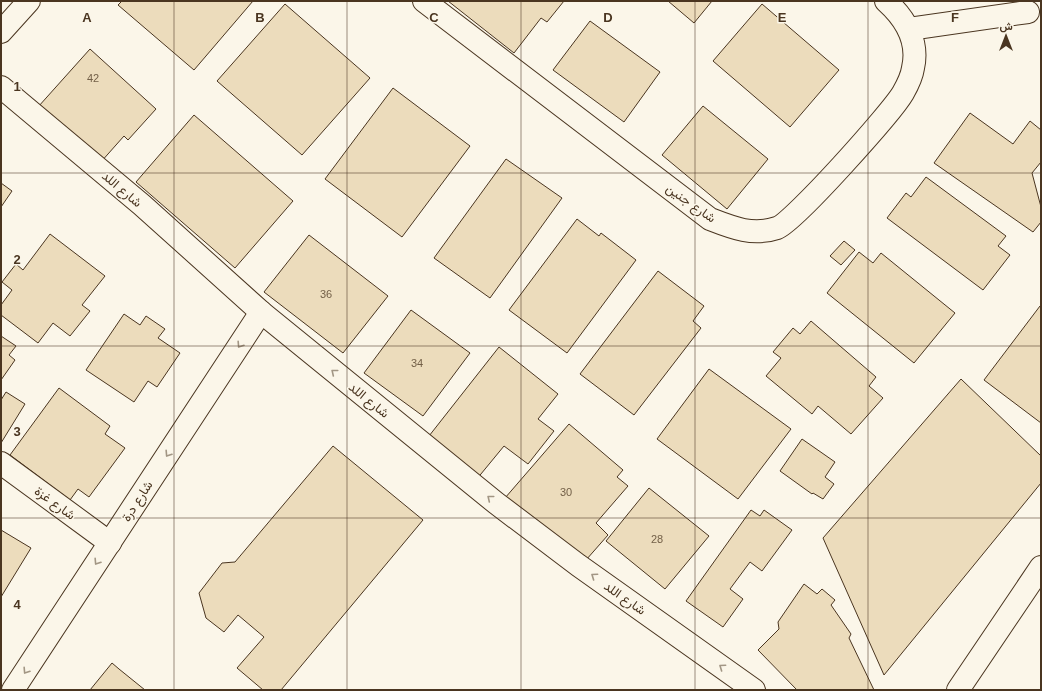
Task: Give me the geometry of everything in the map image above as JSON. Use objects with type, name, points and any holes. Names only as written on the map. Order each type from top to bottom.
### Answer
[{"type":"street","points":[[1,32],[29,1]]},
{"type":"street","name":"شارع جنين","points":[[424,1],[710,219],[734,229],[758,232],[779,228],[805,205],[904,92],[913,69],[915,48],[909,29],[886,1]]},
{"type":"street","points":[[909,29],[1028,12]]},
{"type":"street","name":"شارع اللد","points":[[1,87],[142,205],[261,312],[496,503],[578,565],[754,690]]},
{"type":"street","name":"شارع درة","points":[[13,690],[261,312]]},
{"type":"street","name":"شارع غزة","points":[[1,463],[110,542]]},
{"type":"street","points":[[958,690],[1041,567]]},
{"type":"building","points":[[122,1],[253,1],[194,70],[118,5]]},
{"type":"building","points":[[448,1],[564,1],[547,22],[541,18],[514,53]]},
{"type":"building","points":[[668,1],[712,1],[694,23]]},
{"type":"building","points":[[285,4],[370,78],[302,155],[217,81]]},
{"type":"building","points":[[762,4],[839,70],[790,127],[713,61]]},
{"type":"building","points":[[590,21],[660,72],[624,122],[553,70]]},
{"type":"building","points":[[90,49],[156,109],[128,140],[124,136],[100,163],[38,107]]},
{"type":"building","points":[[393,88],[470,146],[402,237],[325,179]]},
{"type":"building","points":[[703,106],[768,159],[727,209],[662,155]]},
{"type":"building","points":[[970,113],[1013,144],[1030,121],[1041,130],[1041,162],[1032,173],[1041,207],[1041,222],[1033,232],[934,163]]},
{"type":"building","points":[[194,115],[293,201],[235,268],[136,182]]},
{"type":"building","points":[[506,159],[562,198],[490,298],[434,258]]},
{"type":"building","points":[[926,177],[1006,236],[998,246],[1010,255],[983,290],[887,218],[906,193],[911,197]]},
{"type":"building","points":[[1,183],[12,191],[1,207]]},
{"type":"building","points":[[577,219],[599,236],[601,233],[636,260],[567,353],[509,310]]},
{"type":"building","points":[[50,234],[105,276],[82,305],[90,311],[70,336],[53,323],[38,343],[1,315],[1,305],[12,290],[2,282],[16,264],[23,270]]},
{"type":"building","points":[[309,235],[388,296],[343,353],[264,292]]},
{"type":"building","points":[[844,241],[855,250],[841,265],[830,256]]},
{"type":"building","points":[[859,252],[873,263],[881,253],[955,313],[914,363],[827,293]]},
{"type":"building","points":[[658,271],[704,306],[693,321],[701,328],[634,415],[580,374]]},
{"type":"building","points":[[1040,306],[1041,307],[1041,423],[984,380]]},
{"type":"building","points":[[411,310],[470,353],[423,416],[364,373]]},
{"type":"building","points":[[124,314],[140,325],[146,316],[165,329],[158,338],[180,353],[157,387],[148,381],[134,402],[86,370]]},
{"type":"building","points":[[811,321],[876,377],[869,386],[883,398],[851,434],[818,406],[812,414],[766,376],[781,358],[773,352],[793,328],[800,334]]},
{"type":"building","points":[[1,336],[16,346],[9,355],[15,360],[1,380]]},
{"type":"building","points":[[499,347],[558,394],[538,419],[554,431],[528,464],[504,446],[476,480],[429,436]]},
{"type":"building","points":[[709,369],[791,429],[738,499],[657,439]]},
{"type":"building","points":[[961,379],[1041,456],[1041,483],[884,675],[823,538]]},
{"type":"building","points":[[59,388],[110,426],[105,434],[125,448],[89,497],[78,489],[70,500],[10,455]]},
{"type":"building","points":[[6,392],[25,404],[1,443],[1,400]]},
{"type":"building","points":[[569,424],[623,470],[617,477],[628,486],[596,523],[608,535],[586,560],[505,498]]},
{"type":"building","points":[[802,439],[835,462],[825,477],[834,484],[823,499],[813,493],[812,494],[780,471]]},
{"type":"building","points":[[333,446],[423,520],[281,690],[263,690],[237,668],[264,637],[238,615],[224,632],[206,618],[199,593],[222,563],[235,562]]},
{"type":"building","points":[[649,488],[709,536],[665,589],[606,541]]},
{"type":"building","points":[[751,510],[760,516],[764,510],[792,530],[762,571],[750,562],[730,589],[743,599],[723,627],[686,601]]},
{"type":"building","points":[[1,530],[31,548],[1,597]]},
{"type":"building","points":[[804,584],[817,594],[822,589],[835,600],[831,605],[851,634],[849,638],[874,690],[797,690],[758,650],[779,629],[778,622]]},
{"type":"building","points":[[112,663],[119,669],[145,690],[90,690]]}]
